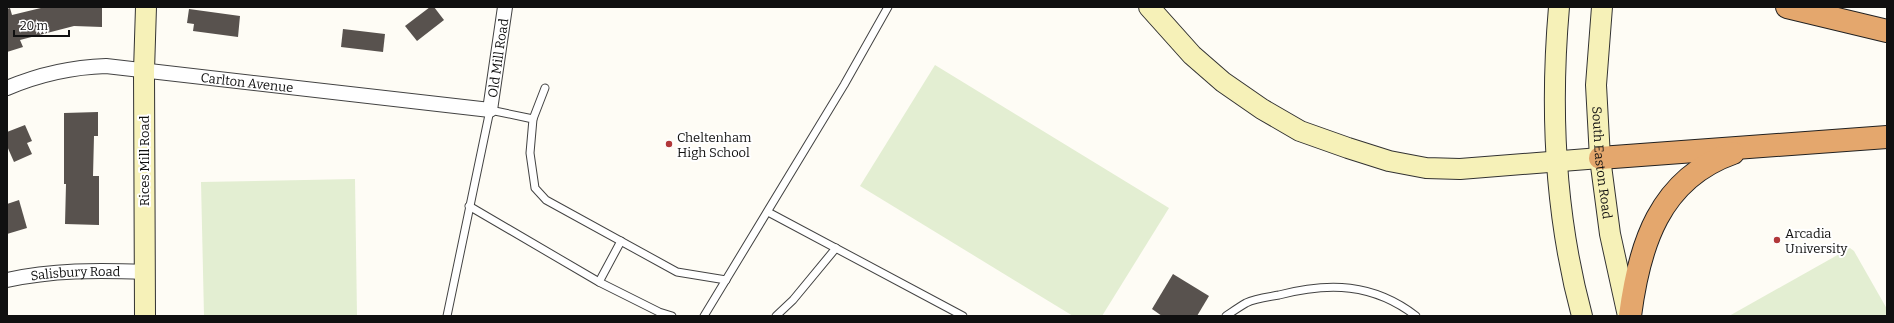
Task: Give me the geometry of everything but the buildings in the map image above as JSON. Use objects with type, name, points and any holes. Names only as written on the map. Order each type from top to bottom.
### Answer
[{"type":"highway","points":[[1787,7],[1887,31]]},
{"type":"highway","points":[[1600,158],[1887,137]]},
{"type":"highway","points":[[1629,316],[1642,252],[1651,228],[1664,206],[1680,185],[1700,168],[1720,158],[1752,147]]},
{"type":"main road","name":"Rices Mill Road","points":[[144,316],[144,71],[146,7]]},
{"type":"main road","points":[[1149,7],[1192,54],[1223,82],[1262,109],[1300,131],[1389,161],[1426,168],[1460,169],[1600,158]]},
{"type":"main road","points":[[1559,7],[1555,56],[1556,162],[1567,246],[1582,316]]},
{"type":"main road","name":"South Easton Road","points":[[1602,8],[1596,85],[1600,158],[1610,234],[1629,316]]},
{"type":"street","name":"Old Mill Road","points":[[490,110],[504,7]]},
{"type":"street","name":"Carlton Avenue","points":[[7,88],[42,76],[84,67],[106,66],[490,110]]},
{"type":"street","name":"Salisbury Road","points":[[7,280],[57,272],[98,270],[144,272]]},
{"type":"lane","points":[[704,316],[844,85],[888,7]]},
{"type":"lane","points":[[546,88],[533,119],[530,153],[535,188],[546,200],[677,272],[726,280]]},
{"type":"lane","points":[[447,316],[490,110],[533,119]]},
{"type":"lane","points":[[469,206],[599,282],[659,312],[672,316]]},
{"type":"lane","points":[[768,212],[963,316]]},
{"type":"lane","points":[[599,282],[621,241]]},
{"type":"lane","points":[[776,316],[793,300],[836,248]]},
{"type":"lane","points":[[1226,316],[1247,302],[1301,289],[1336,286],[1369,291],[1408,310],[1416,316]]},
{"type":"green space","points":[[935,65],[1169,208],[1102,316],[1073,316],[860,186]]},
{"type":"green space","points":[[355,179],[357,316],[204,316],[201,182]]},
{"type":"green space","points":[[1850,248],[1854,251],[1887,309],[1887,316],[1729,316]]},
{"type":"place","name":"Cheltenham High School","points":[[669,144]]},
{"type":"place","name":"Arcadia University","points":[[1777,240]]}]
